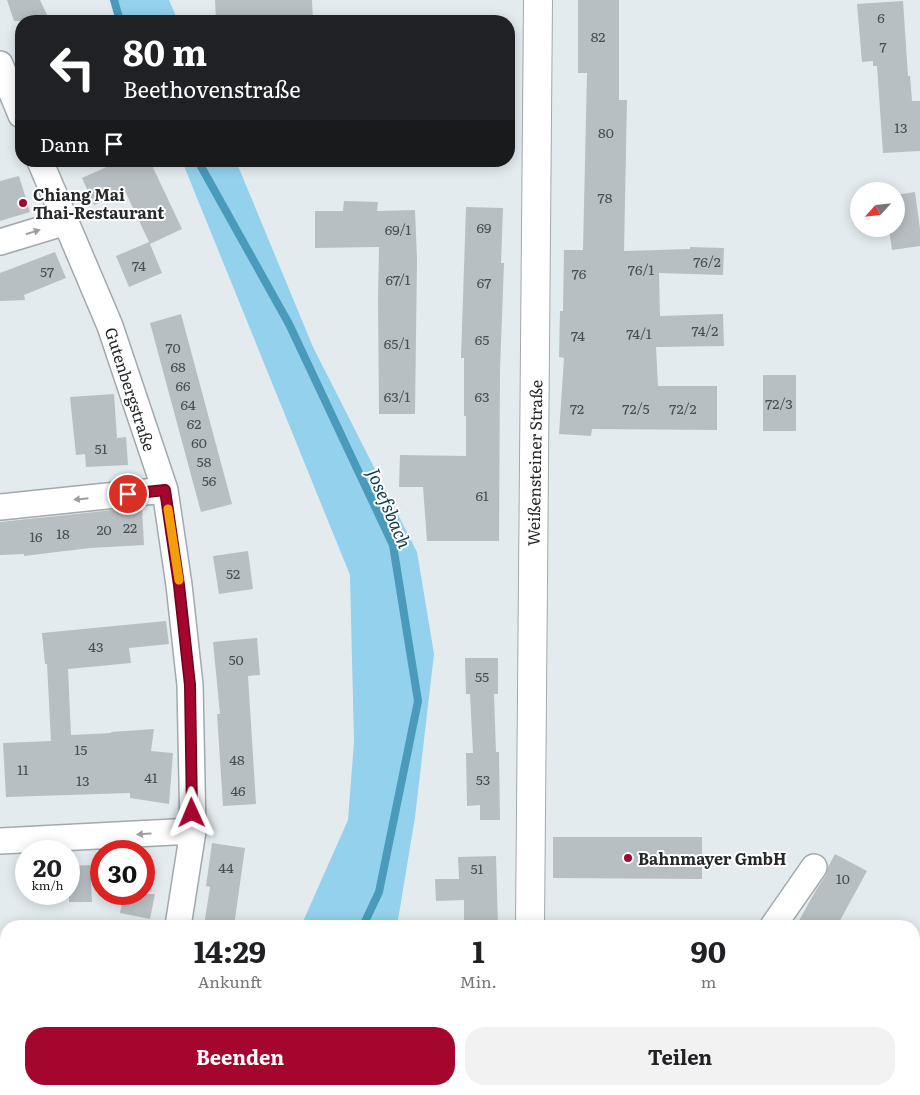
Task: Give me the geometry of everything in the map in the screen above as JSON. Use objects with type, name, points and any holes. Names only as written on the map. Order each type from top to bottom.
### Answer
[{"type":"main road","name":"Weißensteiner Straße","points":[[530,920],[538,0]]},
{"type":"street","points":[[0,64],[15,100]]},
{"type":"street","name":"Gutenbergstraße","points":[[43,167],[110,326],[165,490],[179,585],[190,685],[193,832],[179,920]]},
{"type":"street","points":[[0,242],[66,222]]},
{"type":"street","points":[[0,507],[165,490]]},
{"type":"street","points":[[0,842],[193,832]]},
{"type":"street","points":[[777,920],[814,867]]},
{"type":"shaded area","points":[[115,0],[169,0],[175,15],[121,15]]},
{"type":"shaded area","points":[[184,167],[238,167],[313,347],[417,552],[434,654],[415,817],[398,920],[304,920],[348,820],[354,742],[350,575]]},
{"type":"building","points":[[7,0],[40,0],[47,15],[15,15],[14,21]]},
{"type":"building","points":[[215,0],[312,0],[313,15],[216,15]]},
{"type":"building","points":[[578,0],[619,0],[619,100],[627,100],[624,251],[690,249],[690,247],[724,248],[723,275],[659,273],[660,316],[723,314],[724,346],[656,347],[658,386],[717,386],[717,430],[592,429],[591,436],[559,434],[564,358],[559,357],[560,311],[563,311],[564,250],[583,250],[587,73],[578,73]]},
{"type":"building","points":[[903,1],[908,76],[910,76],[912,101],[920,101],[920,151],[883,153],[877,66],[873,66],[873,61],[862,62],[857,4]]},
{"type":"building","points":[[107,167],[153,167],[182,229],[150,244],[162,273],[129,287],[116,256],[149,242],[125,191],[94,205],[82,178]]},
{"type":"building","points":[[19,176],[30,212],[0,221],[0,181]]},
{"type":"building","points":[[915,192],[920,229],[920,246],[892,250],[890,238],[905,238],[905,194]]},
{"type":"building","points":[[344,201],[378,202],[377,211],[415,210],[417,259],[415,414],[379,414],[379,247],[315,248],[315,211],[343,211]]},
{"type":"building","points":[[466,207],[503,208],[501,263],[504,263],[500,369],[499,541],[427,541],[423,487],[399,487],[400,455],[466,456],[464,358],[461,358]]},
{"type":"building","points":[[55,252],[66,278],[24,295],[25,300],[0,301],[0,273]]},
{"type":"building","points":[[181,314],[232,504],[201,512],[150,323]]},
{"type":"building","points":[[763,375],[796,375],[796,431],[763,431]]},
{"type":"building","points":[[114,394],[117,438],[126,437],[128,465],[86,467],[85,454],[76,455],[70,397]]},
{"type":"building","points":[[142,507],[144,545],[90,548],[24,556],[24,554],[0,555],[0,522]]},
{"type":"building","points":[[248,551],[253,589],[219,594],[213,556]]},
{"type":"building","points":[[166,621],[169,644],[129,648],[131,663],[68,669],[71,735],[154,729],[151,751],[173,753],[169,804],[130,798],[130,793],[6,797],[3,743],[51,741],[47,664],[45,664],[42,633]]},
{"type":"building","points":[[257,638],[260,675],[248,676],[256,804],[223,806],[217,714],[220,714],[213,642]]},
{"type":"building","points":[[465,658],[498,658],[498,694],[494,694],[496,752],[499,752],[500,820],[480,820],[480,805],[467,806],[466,753],[473,753],[470,694],[466,694]]},
{"type":"building","name":"Bahnmayer GmbH","points":[[553,837],[702,837],[702,879],[553,878]]},
{"type":"building","points":[[212,843],[245,848],[235,920],[205,920],[210,887],[206,886]]},
{"type":"building","points":[[835,854],[867,871],[840,920],[799,920],[826,875]]},
{"type":"building","points":[[496,856],[498,920],[464,920],[464,900],[436,901],[435,879],[459,879],[458,857]]},
{"type":"building","points":[[80,865],[90,865],[90,902],[80,902]]},
{"type":"building","points":[[122,905],[153,905],[150,919],[120,913]]},
{"type":"waterway","name":"Josefsbach","points":[[114,0],[118,15]]},
{"type":"waterway","name":"Josefsbach","points":[[201,167],[289,324],[393,545],[418,701],[379,892],[366,920]]},
{"type":"slow traffic","points":[[168,509],[179,580]]},
{"type":"place","name":"Chiang Mai Thai-Restaurant","points":[[23,203]]},
{"type":"place","name":"Bahnmayer GmbH","points":[[628,858]]},
{"type":"route","points":[[128,494],[165,490],[179,585],[190,685],[192,813]]}]
